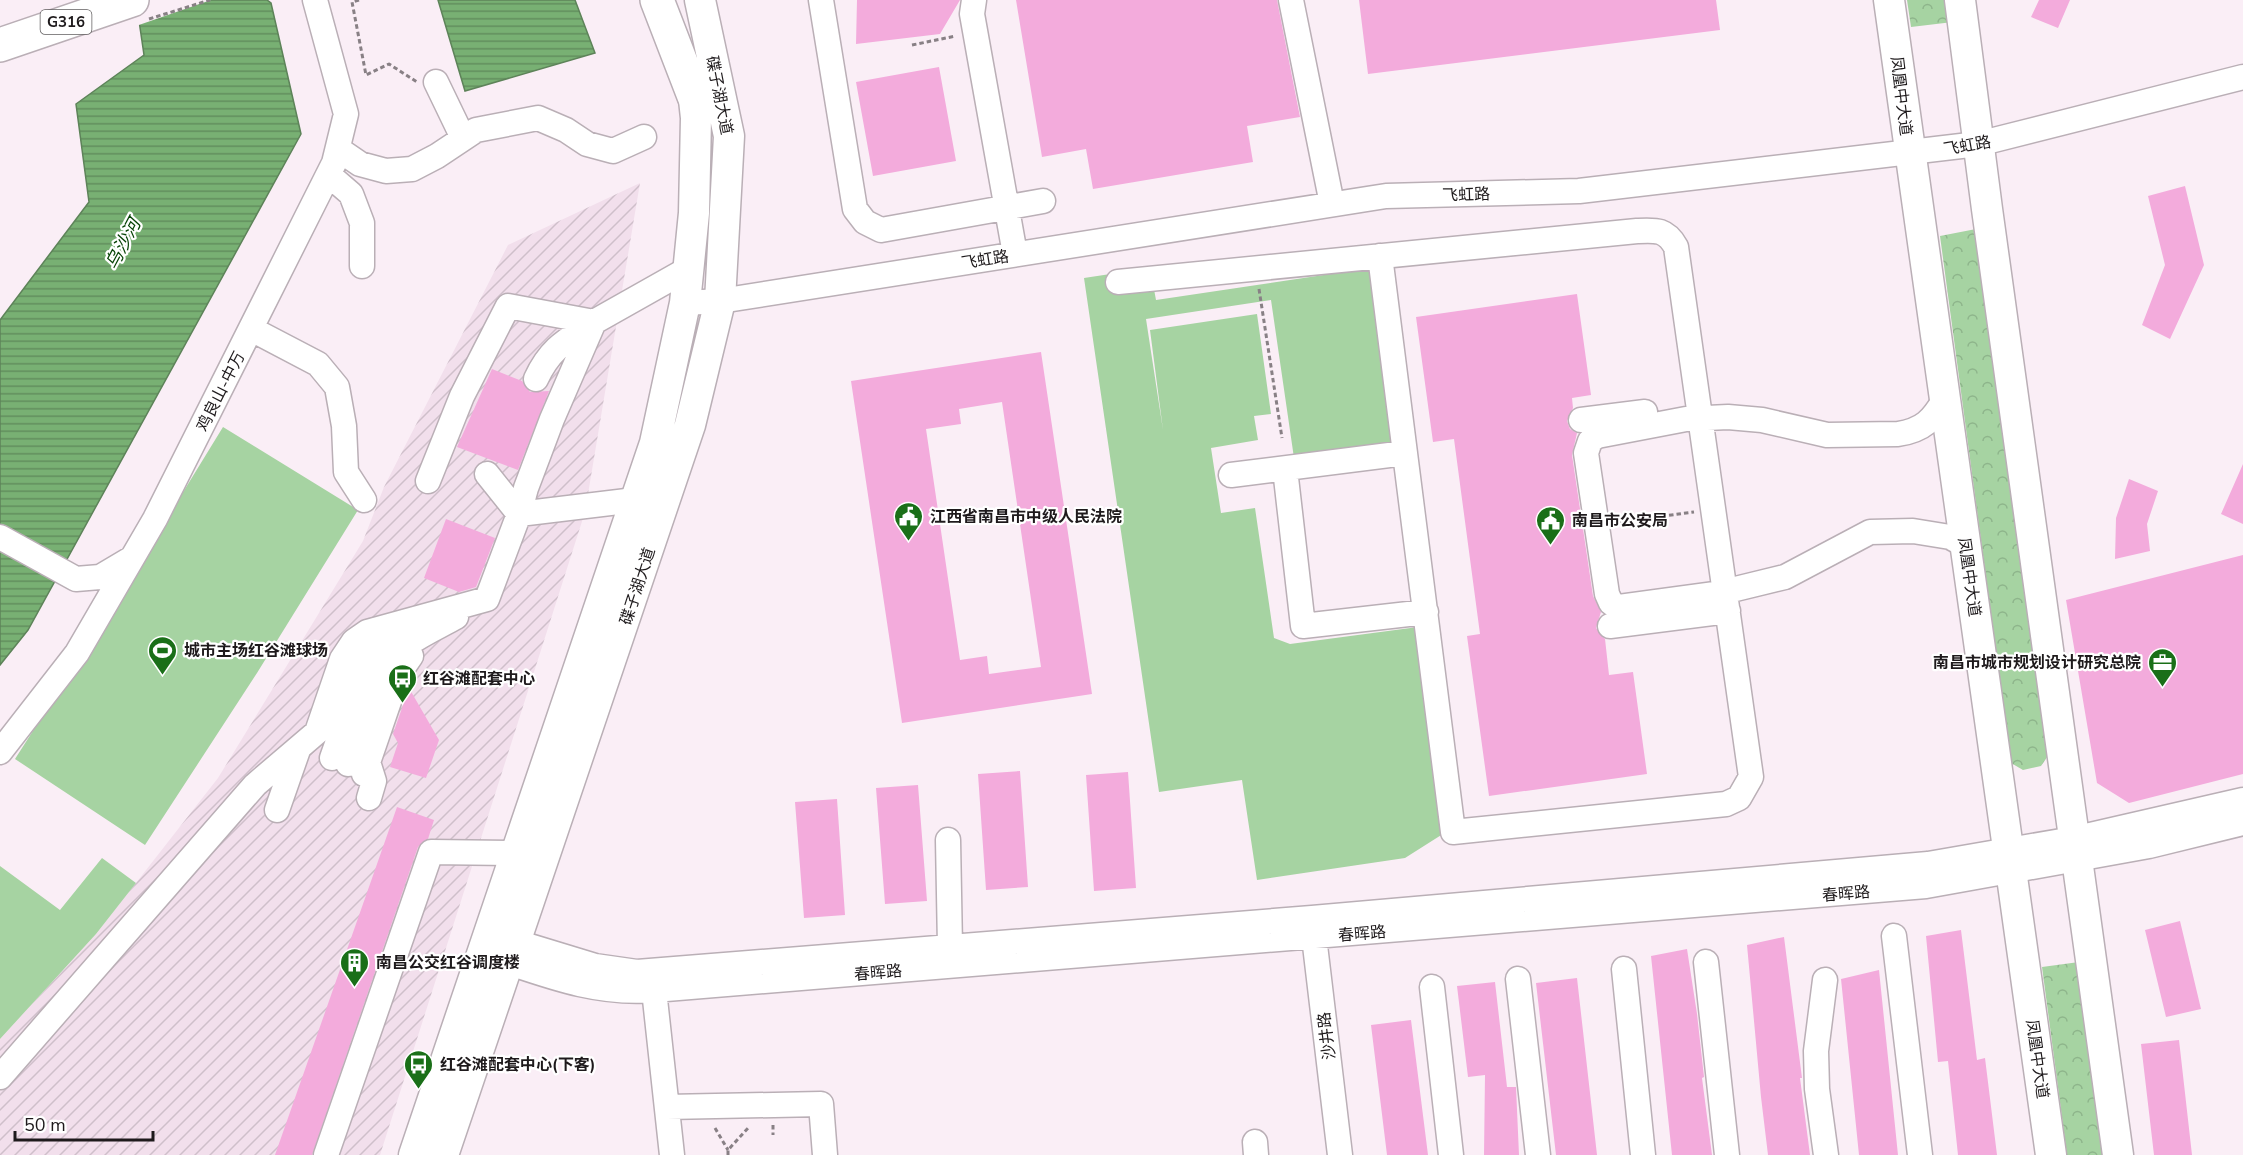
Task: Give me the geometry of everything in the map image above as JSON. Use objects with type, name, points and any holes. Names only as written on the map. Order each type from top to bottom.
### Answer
[{"type":"highway","name":"G316","points":[[0,45],[132,0]]},
{"type":"highway","points":[[657,0],[694,96]]},
{"type":"main road","name":"碟子湖大道","points":[[443,1155],[498,948],[515,853],[655,443],[685,303],[694,213],[694,96],[684,0]]},
{"type":"main road","name":"碟子湖大道","points":[[414,1155],[498,948],[690,425],[720,301],[729,136],[700,0]]},
{"type":"main road","name":"凤凰中大道","points":[[1890,0],[1909,154],[2011,860],[2051,1155]]},
{"type":"main road","points":[[1960,0],[2074,849],[2118,1155]]},
{"type":"street","name":"鸡良山-中万","points":[[0,752],[77,653],[134,557],[329,175],[346,114],[315,0]]},
{"type":"street","points":[[821,0],[855,209],[865,222],[881,230],[1043,201]]},
{"type":"street","points":[[974,0],[972,14],[1015,254]]},
{"type":"street","points":[[1292,0],[1332,204]]},
{"type":"street","name":"飞虹路","points":[[685,303],[720,301],[1386,196],[1579,191],[1909,154],[1978,144],[2243,77]]},
{"type":"street","points":[[441,91],[463,138]]},
{"type":"street","points":[[338,149],[360,164],[386,171],[412,169],[476,130],[538,118],[566,130],[587,144],[613,151],[644,137]]},
{"type":"street","points":[[329,175],[351,194],[359,214],[362,223],[362,266]]},
{"type":"street","points":[[1118,282],[1380,256],[1659,230],[1669,235],[1676,247],[1695,414],[1714,510],[1723,599],[1751,777],[1739,798],[1726,804],[1454,832],[1380,256]]},
{"type":"street","points":[[536,379],[543,363],[557,346],[594,322],[688,269]]},
{"type":"street","points":[[428,481],[462,396],[508,306],[594,322]]},
{"type":"street","points":[[353,764],[398,675],[413,652],[487,599],[552,419],[594,322]]},
{"type":"street","points":[[251,328],[318,364],[336,387],[344,426],[346,472],[364,500]]},
{"type":"street","points":[[1581,420],[1695,414],[1762,420],[1827,435],[1898,434],[1909,432],[1930,422],[1945,399]]},
{"type":"street","points":[[1695,414],[1597,436],[1590,441],[1586,453],[1607,594],[1611,603],[1619,606],[1723,599]]},
{"type":"street","points":[[1231,475],[1405,453]]},
{"type":"street","points":[[1285,468],[1303,626],[1426,612]]},
{"type":"street","points":[[487,474],[519,514]]},
{"type":"street","points":[[519,514],[635,500]]},
{"type":"street","points":[[1610,626],[1723,599],[1785,577],[1870,532],[1913,531],[1950,537],[1965,544]]},
{"type":"street","points":[[0,537],[76,579],[100,577],[134,557]]},
{"type":"street","points":[[0,1077],[255,785],[317,732],[342,659],[354,641],[367,632],[487,599]]},
{"type":"street","points":[[353,764],[368,657],[377,646],[487,599]]},
{"type":"street","points":[[277,810],[299,748]]},
{"type":"street","points":[[353,764],[374,781],[369,798]]},
{"type":"street","name":"春晖路","points":[[498,948],[578,986],[624,993],[1313,927],[1928,864],[2011,860],[2074,849],[2243,800]]},
{"type":"street","name":"春晖路","points":[[2074,849],[2150,846],[2243,823]]},
{"type":"street","points":[[948,840],[950,947]]},
{"type":"street","points":[[326,1155],[431,852],[515,853]]},
{"type":"street","name":"春晖路","points":[[498,948],[637,972],[950,947],[1313,927]]},
{"type":"street","name":"沙井路","points":[[1313,927],[1340,1155]]},
{"type":"street","points":[[1894,936],[1920,1155]]},
{"type":"street","points":[[1706,962],[1726,1155]]},
{"type":"street","points":[[1624,969],[1643,1155]]},
{"type":"street","points":[[1518,979],[1538,1155]]},
{"type":"street","points":[[1825,980],[1816,1052],[1817,1089],[1826,1155]]},
{"type":"street","points":[[1432,987],[1451,1155]]},
{"type":"street","points":[[654,990],[672,1155]]},
{"type":"street","points":[[667,1107],[821,1104],[825,1155]]},
{"type":"path","points":[[359,0],[352,2],[366,75],[389,64],[441,91]]},
{"type":"path","points":[[912,45],[975,32]]},
{"type":"path","points":[[1256,268],[1282,438]]},
{"type":"path","points":[[1638,520],[1714,510]]},
{"type":"path","points":[[728,1155],[728,1150],[735,1140],[772,1105]]},
{"type":"shaded area","name":"红谷滩配套中心","points":[[640,183],[585,512],[380,1155],[0,1155],[0,1039],[96,934],[218,778],[363,541],[384,487],[508,245]]},
{"type":"green space","points":[[1907,0],[1950,0],[1953,22],[1911,27]]},
{"type":"green space","points":[[1976,229],[2050,753],[2041,766],[2023,770],[2011,763],[1940,236]]},
{"type":"green space","points":[[1377,267],[1402,442],[1294,458],[1271,300],[1146,319],[1163,430],[1150,330],[1257,314],[1271,414],[1254,416],[1258,440],[1211,448],[1221,513],[1255,508],[1274,638],[1290,644],[1418,627],[1446,832],[1405,858],[1257,880],[1242,780],[1159,792],[1084,278],[1150,268],[1156,300]]},
{"type":"green space","points":[[223,427],[358,510],[257,673],[145,845],[15,759]]},
{"type":"green space","points":[[102,858],[136,883],[96,934],[0,1039],[0,866],[60,910]]},
{"type":"green space","points":[[2079,962],[2106,1155],[2067,1155],[2042,967]]},
{"type":"water","name":"乌沙河","points":[[136,0],[267,0],[271,3],[301,134],[28,630],[0,665],[0,320],[89,202],[76,104],[144,55]]},
{"type":"water","points":[[438,0],[575,0],[595,53],[465,91]]},
{"type":"pier","points":[[133,0],[211,0],[136,26]]},
{"type":"building","points":[[857,0],[960,0],[940,34],[856,44]]},
{"type":"building","points":[[1016,0],[1277,0],[1300,117],[1247,126],[1253,162],[1093,189],[1086,149],[1042,157]]},
{"type":"building","points":[[1359,0],[1716,0],[1720,30],[1368,74]]},
{"type":"building","points":[[2039,0],[2070,0],[2058,28],[2031,17]]},
{"type":"building","points":[[939,67],[956,161],[873,176],[856,82]]},
{"type":"building","points":[[2185,186],[2204,265],[2170,339],[2142,325],[2165,265],[2148,196]]},
{"type":"building","points":[[1577,294],[1591,395],[1572,398],[1573,408],[1567,421],[1570,429],[1577,433],[1572,455],[1593,596],[1601,612],[1596,628],[1605,639],[1609,675],[1633,672],[1647,774],[1489,796],[1467,636],[1480,634],[1454,439],[1433,442],[1416,317]]},
{"type":"building","name":"江西省南昌市中级人民法院","points":[[1041,352],[1092,694],[902,723],[851,381]],"holes":[[[1002,402],[1041,667],[989,674],[987,656],[960,660],[926,429],[961,424],[959,409]]]},
{"type":"building","points":[[492,369],[522,381],[530,392],[549,391],[518,470],[457,447]]},
{"type":"building","points":[[2243,464],[2243,524],[2221,514]]},
{"type":"building","points":[[2129,479],[2158,491],[2147,524],[2150,551],[2115,559],[2116,518]]},
{"type":"building","points":[[446,519],[495,538],[476,587],[459,592],[424,578]]},
{"type":"building","name":"南昌市城市规划设计研究总院","points":[[2243,555],[2243,774],[2129,803],[2097,783],[2066,600]]},
{"type":"building","points":[[409,688],[439,740],[426,778],[390,767],[398,743],[393,734]]},
{"type":"building","points":[[1020,771],[1028,887],[986,890],[978,774]]},
{"type":"building","points":[[1128,772],[1136,888],[1094,891],[1086,775]]},
{"type":"building","points":[[918,785],[927,901],[885,904],[876,788]]},
{"type":"building","points":[[837,799],[845,915],[804,918],[795,802]]},
{"type":"building","name":"南昌公交红谷调度楼","points":[[397,807],[434,820],[428,839],[418,847],[312,1155],[275,1155]]},
{"type":"building","points":[[2180,921],[2201,1009],[2166,1017],[2145,930]]},
{"type":"building","points":[[1961,930],[1977,1060],[1985,1058],[1997,1155],[1958,1155],[1948,1061],[1938,1062],[1926,936]]},
{"type":"building","points":[[1784,937],[1810,1155],[1768,1155],[1761,1097],[1747,945]]},
{"type":"building","points":[[1687,949],[1697,1014],[1712,1155],[1672,1155],[1651,956]]},
{"type":"building","points":[[1879,970],[1898,1155],[1859,1155],[1841,979]]},
{"type":"building","points":[[1577,978],[1597,1155],[1556,1155],[1536,983]]},
{"type":"building","points":[[1495,982],[1507,1087],[1516,1087],[1519,1155],[1484,1155],[1485,1075],[1468,1077],[1457,986]]},
{"type":"building","points":[[1411,1020],[1428,1155],[1387,1155],[1371,1025]]},
{"type":"building","points":[[2179,1040],[2192,1155],[2154,1155],[2141,1044]]},
{"type":"place","name":"江西省南昌市中级人民法院","points":[[909,542]]},
{"type":"place","name":"南昌市公安局","points":[[1551,546]]},
{"type":"place","name":"城市主场红谷滩球场","points":[[163,676]]},
{"type":"place","name":"南昌市城市规划设计研究总院","points":[[2162,688]]},
{"type":"place","name":"红谷滩配套中心","points":[[402,704]]},
{"type":"place","name":"南昌公交红谷调度楼","points":[[355,988]]},
{"type":"place","name":"红谷滩配套中心(下客)","points":[[419,1090]]}]
